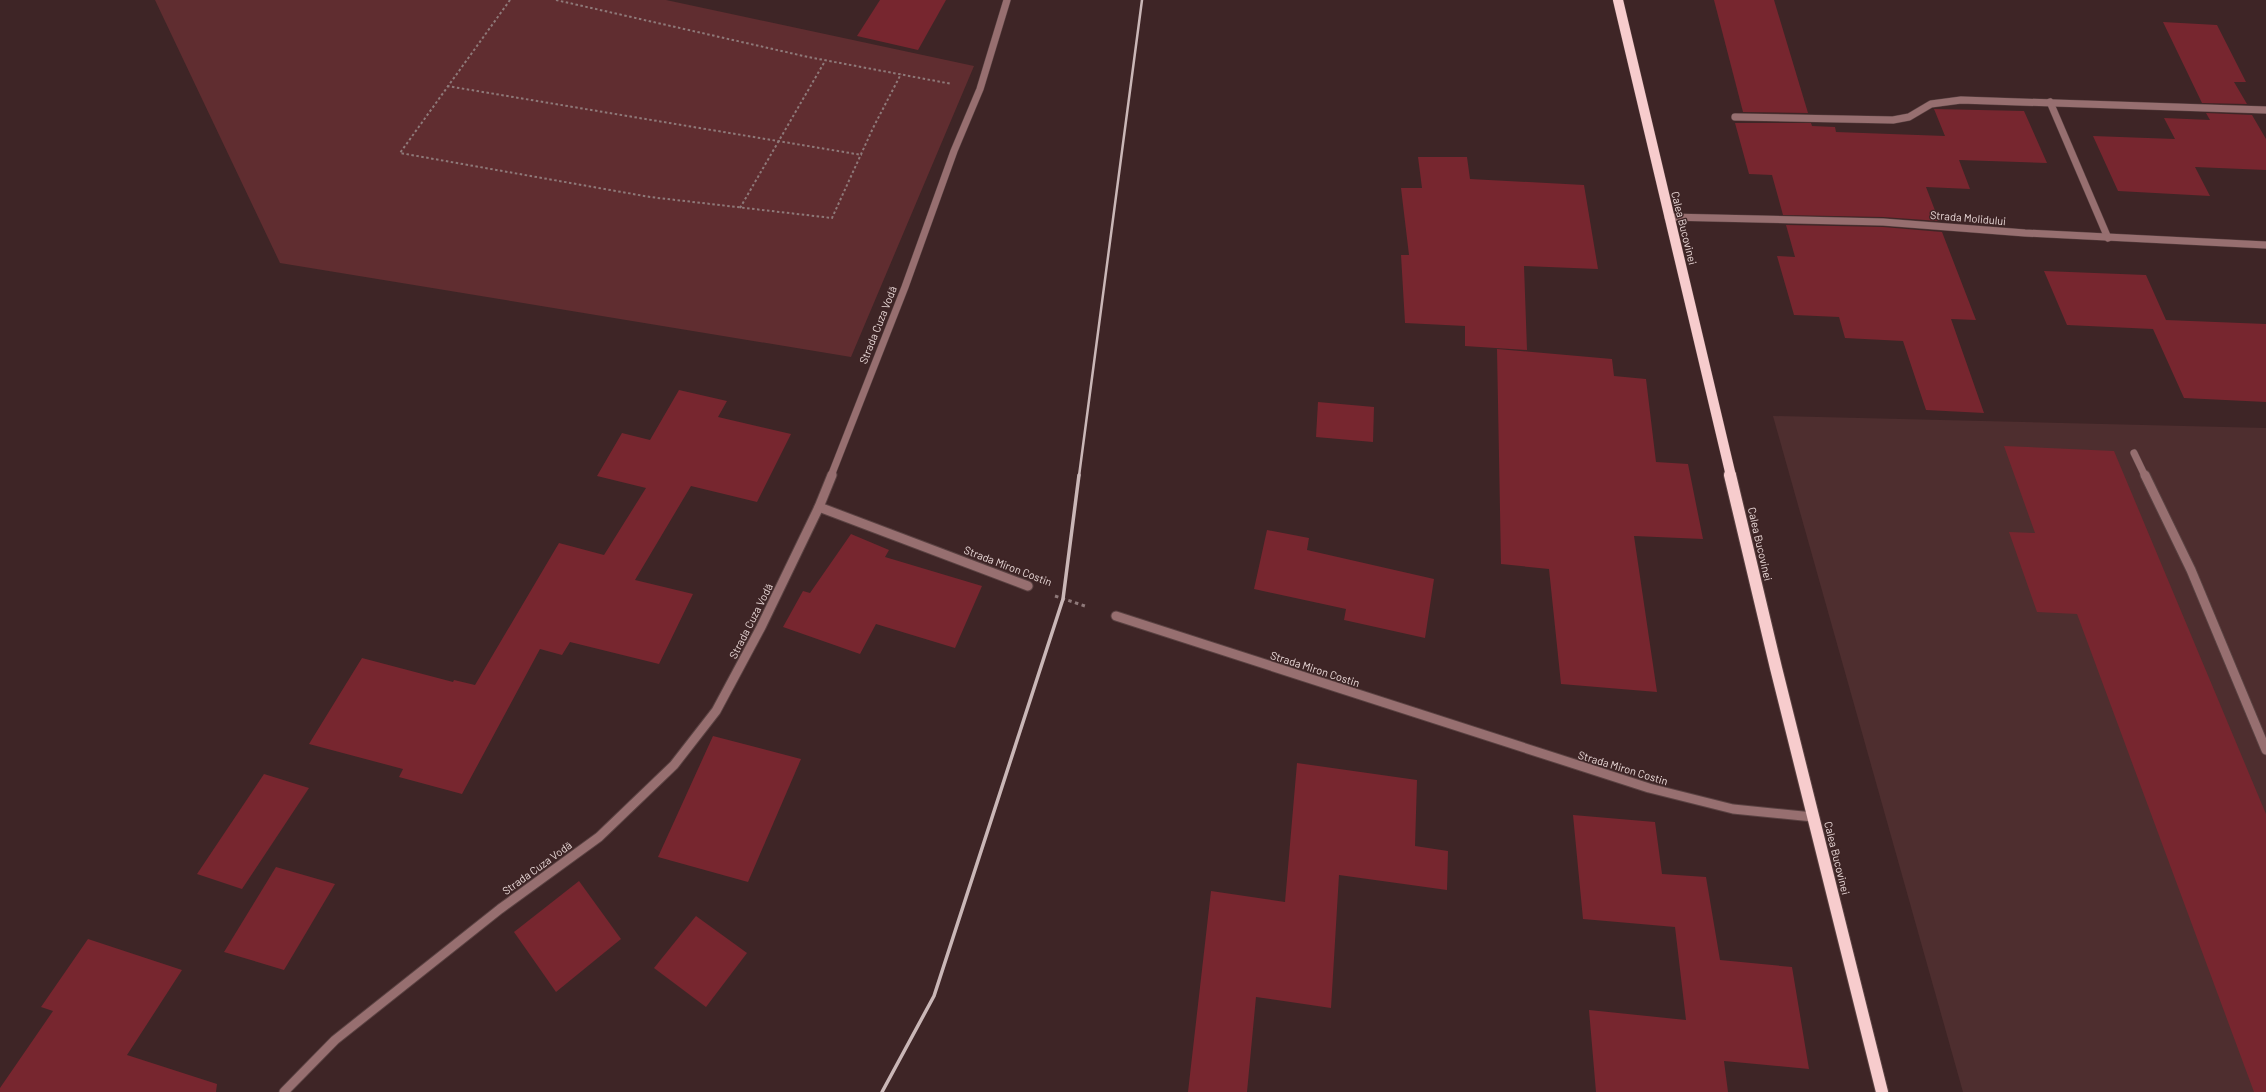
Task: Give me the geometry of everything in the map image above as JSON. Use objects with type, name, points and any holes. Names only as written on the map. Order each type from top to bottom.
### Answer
[{"type":"highway","name":"Calea Bucovinei","points":[[1618,0],[1668,216],[1813,817],[1882,1092]]},
{"type":"street","name":"Strada Cuza Vodă","points":[[284,1092],[336,1040],[500,909],[599,837],[674,765],[716,711],[761,627],[819,507],[905,287],[954,151],[980,89],[1007,0]]},
{"type":"street","points":[[1735,117],[1873,122],[1893,120],[1909,116],[1931,104],[1961,100],[2266,110]]},
{"type":"street","points":[[2050,102],[2108,238]]},
{"type":"street","name":"Strada Molidului","points":[[1668,216],[1883,222],[2108,238],[2266,245]]},
{"type":"street","points":[[2134,453],[2191,570],[2266,750]]},
{"type":"street","name":"Strada Miron Costin","points":[[819,507],[1028,586]]},
{"type":"street","name":"Strada Miron Costin","points":[[1116,616],[1649,788],[1733,809],[1813,817]]},
{"type":"path","points":[[510,0],[400,153],[650,197],[832,218],[873,128],[901,74]]},
{"type":"path","points":[[556,0],[581,7],[825,61],[980,89]]},
{"type":"path","points":[[740,208],[777,141],[825,61]]},
{"type":"path","points":[[447,86],[862,155]]},
{"type":"path","name":"Strada Miron Costin","points":[[1028,586],[1116,616]]},
{"type":"shaded area","points":[[155,0],[666,0],[974,66],[851,357],[280,263]]},
{"type":"shaded area","points":[[1773,416],[2266,428],[2266,1092],[1963,1092]]},
{"type":"building","points":[[880,0],[946,0],[918,50],[857,36]]},
{"type":"building","points":[[1714,0],[1774,0],[1808,113],[1743,112]]},
{"type":"building","points":[[2163,22],[2217,25],[2246,82],[2234,82],[2247,104],[2202,103]]},
{"type":"building","points":[[1934,109],[2024,111],[2047,163],[1959,160],[1970,189],[1926,187],[1939,221],[1883,217],[1783,215],[1772,175],[1749,174],[1735,123],[1811,123],[1812,126],[1835,127],[1836,132],[1945,136]]},
{"type":"building","points":[[2206,113],[2252,115],[2266,139],[2266,170],[2195,167],[2210,196],[2118,191],[2093,136],[2175,139],[2164,118],[2210,120]]},
{"type":"building","points":[[1418,157],[1467,157],[1470,179],[1584,185],[1598,269],[1524,266],[1527,350],[1465,346],[1465,326],[1405,323],[1401,255],[1409,255],[1401,188],[1422,188]]},
{"type":"building","points":[[1786,225],[1883,227],[1942,232],[1976,320],[1951,319],[1984,413],[1926,410],[1903,341],[1845,338],[1839,317],[1794,315],[1777,256],[1795,257]]},
{"type":"building","points":[[2044,271],[2146,275],[2166,320],[2266,324],[2266,402],[2184,398],[2153,329],[2067,325]]},
{"type":"building","points":[[1497,349],[1612,359],[1614,376],[1646,379],[1656,462],[1688,464],[1703,539],[1634,536],[1657,692],[1561,684],[1549,569],[1501,564]]},
{"type":"building","points":[[679,390],[727,401],[718,417],[791,434],[757,502],[691,486],[635,580],[693,594],[659,664],[570,642],[562,655],[540,649],[462,794],[399,777],[403,769],[309,744],[362,658],[453,682],[454,680],[475,685],[559,543],[604,555],[646,488],[597,476],[622,433],[650,440]]},
{"type":"building","points":[[1318,402],[1374,407],[1373,442],[1316,437]]},
{"type":"building","points":[[2004,446],[2114,451],[2266,814],[2266,1092],[2254,1092],[2077,614],[2037,612],[2009,532],[2035,533]]},
{"type":"building","points":[[1267,530],[1309,538],[1307,550],[1434,579],[1425,638],[1344,620],[1346,609],[1254,589]]},
{"type":"building","points":[[851,534],[889,550],[885,557],[982,586],[955,648],[876,624],[860,654],[783,627],[803,591],[810,593]]},
{"type":"building","points":[[713,736],[801,759],[748,882],[658,857]]},
{"type":"building","points":[[1297,763],[1417,780],[1415,846],[1448,851],[1447,890],[1339,875],[1331,1008],[1256,997],[1247,1092],[1188,1092],[1211,891],[1285,902]]},
{"type":"building","points":[[264,774],[309,788],[242,889],[197,874]]},
{"type":"building","points":[[1573,815],[1655,822],[1662,874],[1706,877],[1720,960],[1792,967],[1809,1069],[1724,1061],[1728,1092],[1596,1092],[1589,1010],[1686,1020],[1675,927],[1583,919]]},
{"type":"building","points":[[276,867],[335,884],[284,970],[224,952]]},
{"type":"building","points":[[579,881],[621,939],[556,992],[514,932]]},
{"type":"building","points":[[696,916],[747,953],[706,1007],[654,968]]},
{"type":"building","points":[[88,939],[182,970],[127,1055],[217,1084],[216,1092],[0,1092],[0,1088],[53,1011],[41,1007]]},
{"type":"railway","points":[[1079,476],[1142,0]]},
{"type":"railway","points":[[882,1092],[934,996],[1063,599],[1079,475]]}]
